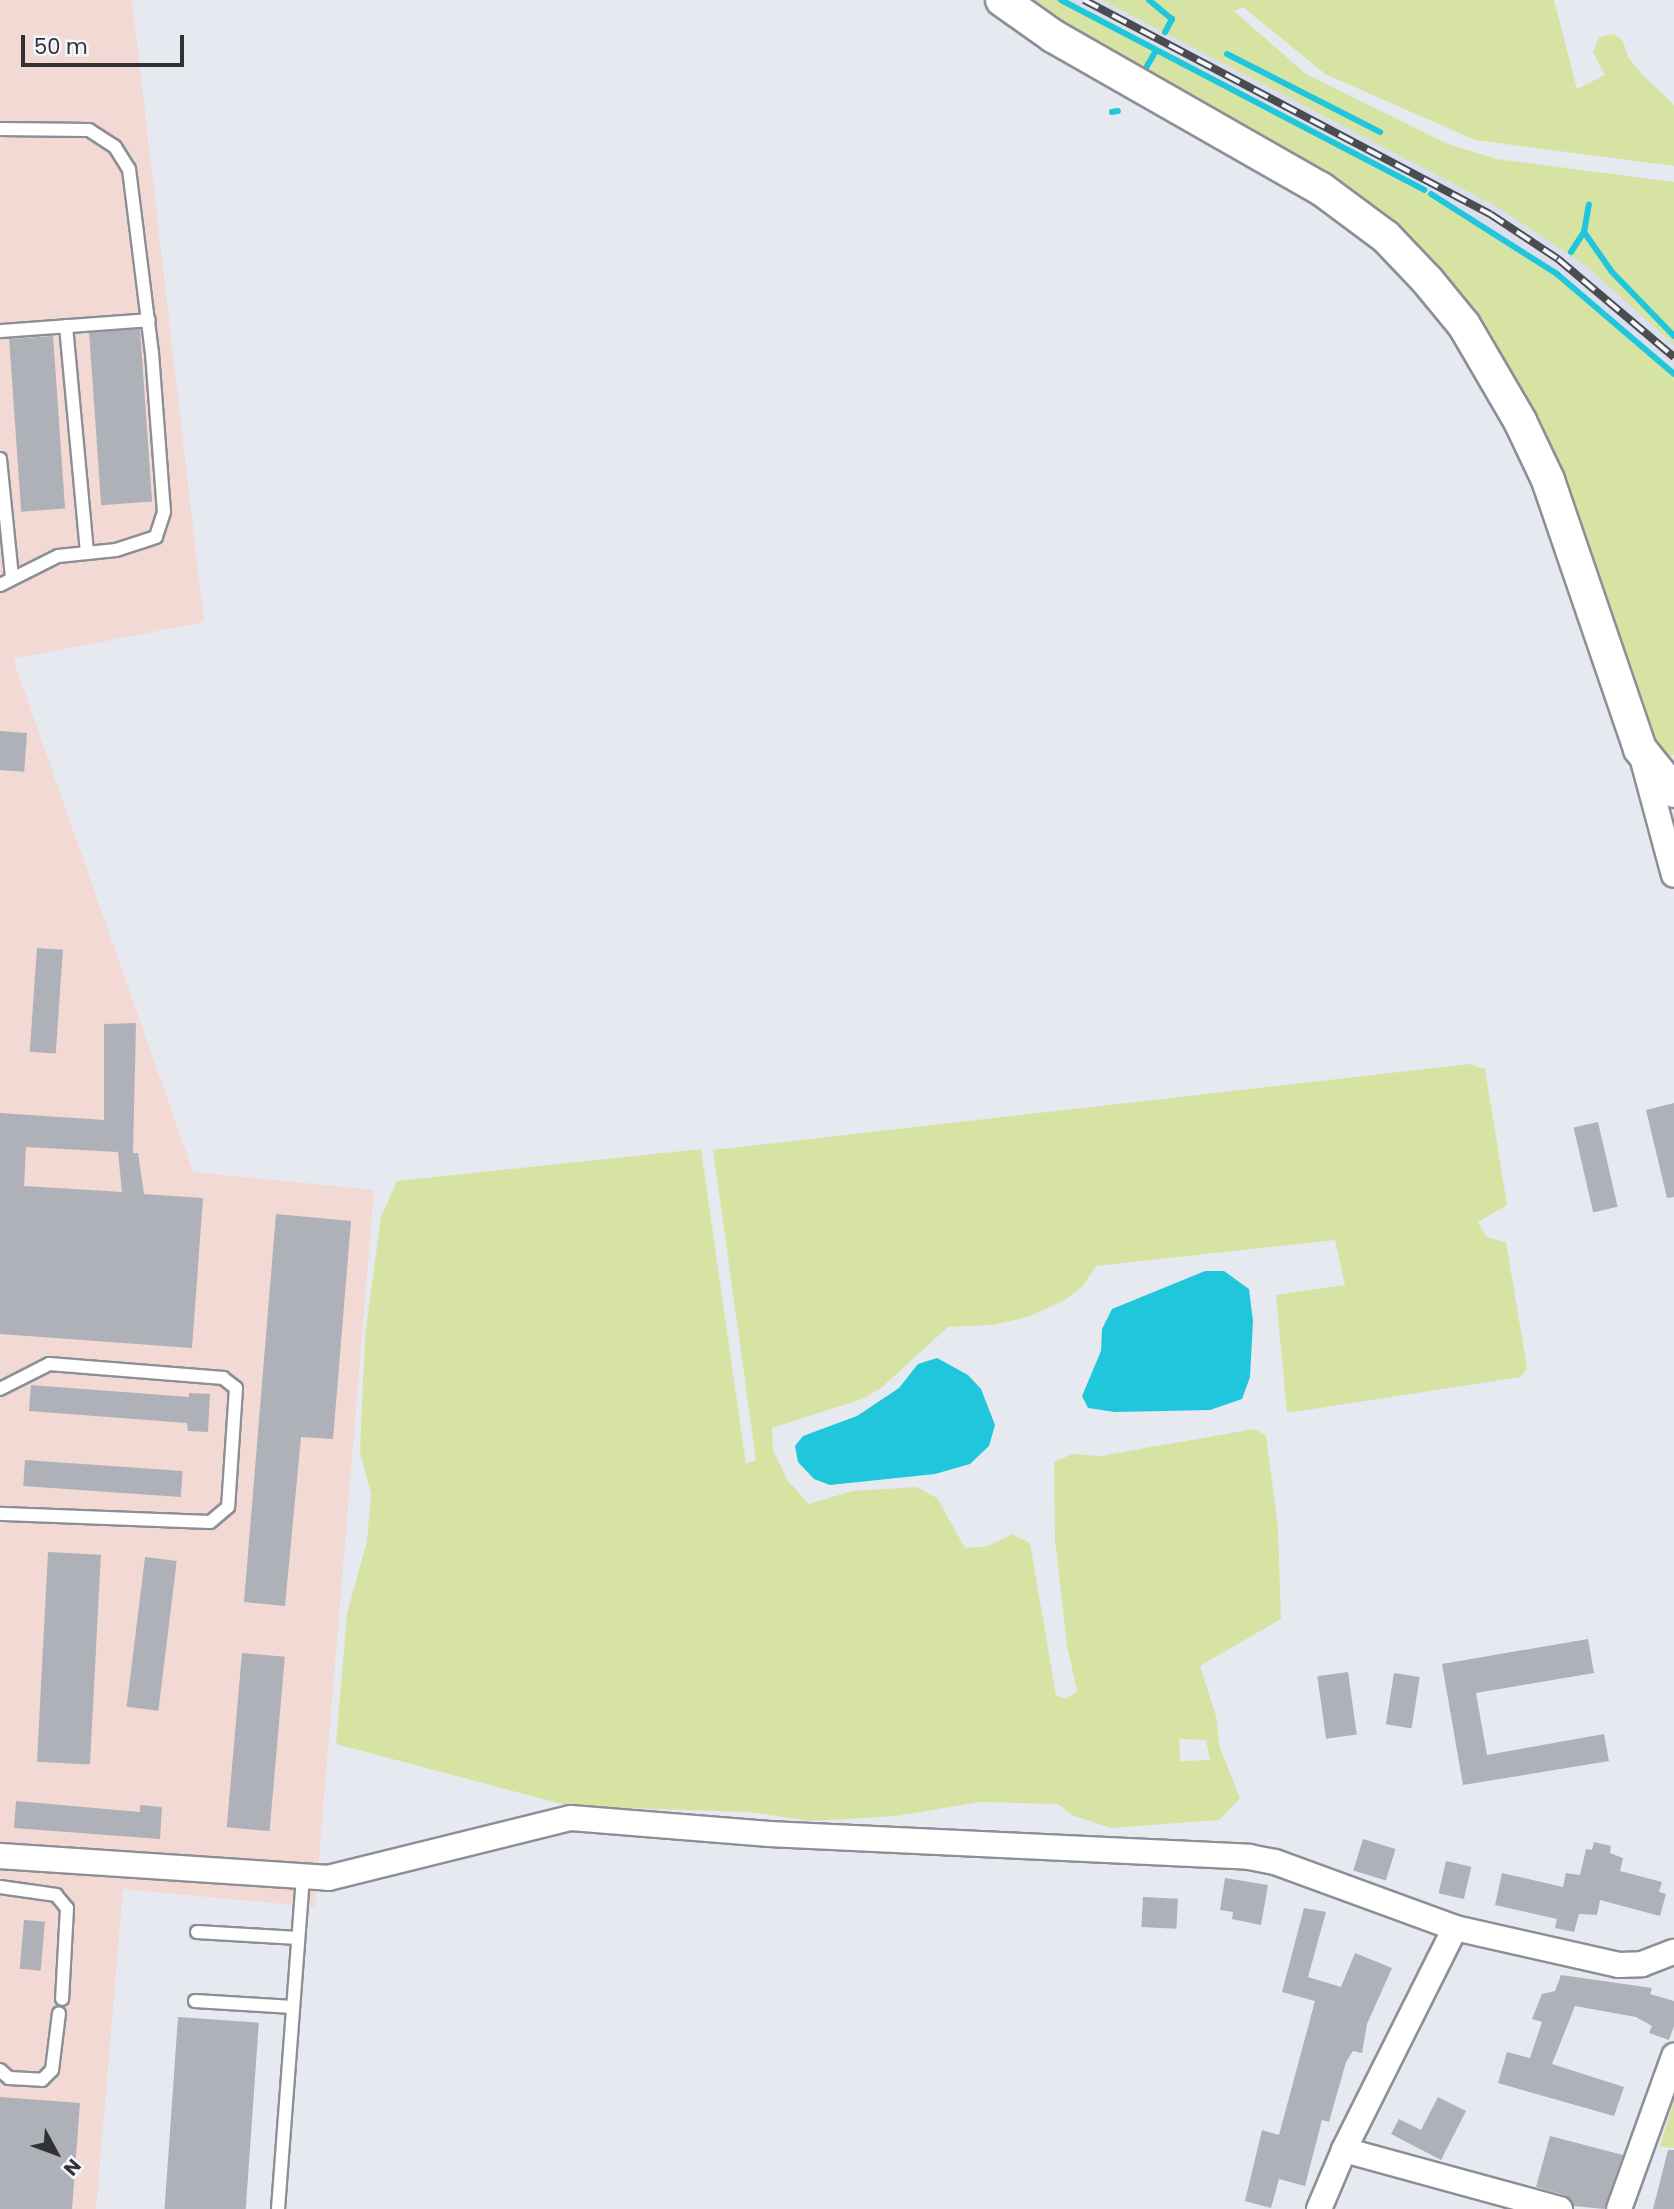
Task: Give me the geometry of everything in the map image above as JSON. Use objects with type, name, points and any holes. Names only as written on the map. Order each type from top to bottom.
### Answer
[{"type":"street","points":[[1002,0],[1053,36],[1310,181],[1366,220],[1427,280],[1464,325],[1496,376],[1548,480],[1640,749],[1674,875]]},
{"type":"street","points":[[1640,749],[1674,791]]},
{"type":"street","points":[[0,1856],[328,1878],[571,1818],[769,1834],[1249,1857],[1275,1862],[1455,1927],[1619,1965],[1671,1959]]},
{"type":"street","points":[[1319,2209],[1344,2150],[1455,1927]]},
{"type":"street","points":[[1619,2209],[1674,2056]]},
{"type":"street","points":[[1344,2150],[1560,2209]]},
{"type":"lane","points":[[0,129],[89,130],[115,147],[129,169],[137,212],[149,320],[163,512],[156,537],[116,551],[58,556],[0,585]]},
{"type":"lane","points":[[0,331],[149,320]]},
{"type":"lane","points":[[66,326],[87,553]]},
{"type":"lane","points":[[0,460],[12,577]]},
{"type":"lane","points":[[0,1389],[49,1364],[223,1378],[236,1388],[228,1507],[210,1522],[0,1514]]},
{"type":"lane","points":[[278,2209],[303,1877]]},
{"type":"lane","points":[[0,1887],[56,1895],[67,1908],[62,1999]]},
{"type":"lane","points":[[197,1931],[298,1938]]},
{"type":"lane","points":[[195,2001],[293,2007]]},
{"type":"lane","points":[[0,2070],[9,2078],[42,2080],[52,2070],[58,2013]]},
{"type":"shaded area","points":[[0,0],[132,0],[204,622],[13,659],[193,1172],[374,1190],[315,1907],[123,1889],[96,2209],[0,2209]]},
{"type":"shaded area","points":[[1050,0],[1121,0],[1499,199],[1674,333],[1674,383]]},
{"type":"green space","points":[[1033,0],[1068,0],[1366,156],[1557,274],[1674,374],[1674,754],[1665,759],[1653,740],[1457,300],[1059,28],[1061,19]]},
{"type":"green space","points":[[1102,0],[1554,0],[1577,89],[1605,75],[1593,52],[1599,37],[1614,34],[1623,41],[1628,57],[1641,73],[1674,105],[1674,166],[1475,140],[1325,74],[1243,7],[1234,11],[1306,74],[1448,144],[1497,159],[1674,182],[1674,345],[1588,267],[1498,207]]},
{"type":"green space","points":[[1469,1064],[1485,1069],[1507,1205],[1478,1222],[1487,1237],[1506,1242],[1527,1368],[1521,1377],[1287,1413],[1276,1295],[1345,1285],[1335,1240],[1096,1266],[1083,1286],[1065,1300],[1030,1316],[993,1325],[948,1327],[881,1388],[862,1399],[772,1428],[773,1450],[788,1481],[809,1504],[852,1491],[916,1487],[937,1498],[965,1548],[988,1546],[1012,1534],[1030,1543],[1056,1695],[1065,1699],[1077,1692],[1067,1645],[1055,1540],[1054,1462],[1072,1454],[1100,1456],[1254,1429],[1266,1435],[1278,1528],[1281,1619],[1200,1666],[1216,1716],[1220,1748],[1240,1798],[1219,1820],[1111,1828],[1074,1816],[1058,1804],[979,1802],[897,1816],[812,1821],[747,1812],[569,1806],[336,1744],[347,1614],[367,1541],[371,1494],[360,1452],[365,1335],[381,1217],[397,1181],[701,1149],[746,1464],[756,1460],[713,1150]],"holes":[[[1179,1739],[1206,1740],[1210,1760],[1180,1761]]]},
{"type":"green space","points":[[1674,2099],[1674,2148],[1660,2146]]},
{"type":"water","points":[[1205,1271],[1224,1271],[1249,1289],[1253,1321],[1250,1377],[1242,1399],[1210,1410],[1115,1412],[1088,1408],[1082,1396],[1101,1351],[1102,1329],[1112,1309]]},
{"type":"water","points":[[937,1358],[968,1375],[981,1389],[995,1425],[989,1446],[970,1464],[935,1474],[830,1485],[814,1479],[798,1462],[795,1446],[803,1436],[857,1416],[899,1388],[918,1364]]},
{"type":"building","points":[[140,329],[152,502],[101,505],[89,333]]},
{"type":"building","points":[[53,336],[65,509],[21,512],[9,339]]},
{"type":"building","points":[[0,731],[27,733],[24,772],[0,770]]},
{"type":"building","points":[[37,948],[63,950],[56,1054],[30,1052]]},
{"type":"building","points":[[136,1023],[133,1153],[138,1153],[144,1194],[203,1198],[192,1348],[0,1334],[0,1113],[104,1120],[104,1024]],"holes":[[[26,1147],[118,1152],[122,1192],[24,1186]]]},
{"type":"building","points":[[1674,1103],[1674,1197],[1667,1198],[1646,1110]]},
{"type":"building","points":[[1598,1122],[1618,1207],[1593,1212],[1574,1128]]},
{"type":"building","points":[[276,1214],[351,1221],[333,1439],[301,1437],[285,1606],[244,1602]]},
{"type":"building","points":[[31,1385],[189,1397],[189,1393],[210,1394],[208,1432],[188,1431],[187,1423],[29,1411]]},
{"type":"building","points":[[25,1460],[183,1471],[181,1497],[23,1486]]},
{"type":"building","points":[[48,1552],[101,1555],[90,1764],[37,1762]]},
{"type":"building","points":[[145,1557],[177,1561],[158,1711],[127,1707]]},
{"type":"building","points":[[1588,1639],[1594,1673],[1476,1693],[1487,1755],[1604,1734],[1609,1761],[1463,1785],[1442,1664]]},
{"type":"building","points":[[242,1653],[285,1657],[270,1831],[227,1827]]},
{"type":"building","points":[[1348,1672],[1357,1734],[1326,1739],[1317,1676]]},
{"type":"building","points":[[1394,1673],[1420,1677],[1412,1728],[1386,1724]]},
{"type":"building","points":[[16,1801],[140,1812],[140,1805],[162,1807],[160,1839],[14,1828]]},
{"type":"building","points":[[1363,1839],[1396,1849],[1386,1880],[1353,1871]]},
{"type":"building","points":[[1594,1842],[1611,1846],[1610,1853],[1623,1858],[1620,1871],[1662,1882],[1659,1892],[1666,1894],[1660,1916],[1600,1900],[1597,1915],[1579,1914],[1574,1932],[1555,1928],[1557,1919],[1495,1905],[1502,1873],[1563,1887],[1566,1873],[1580,1875],[1586,1849],[1592,1850]]},
{"type":"building","points":[[1446,1861],[1471,1867],[1464,1899],[1439,1893]]},
{"type":"building","points":[[1225,1878],[1268,1885],[1261,1925],[1232,1919],[1233,1912],[1220,1910]]},
{"type":"building","points":[[1143,1897],[1178,1899],[1176,1929],[1141,1927]]},
{"type":"building","points":[[1304,1908],[1326,1912],[1308,1977],[1341,1987],[1355,1953],[1392,1968],[1367,2024],[1362,2053],[1353,2051],[1346,2062],[1329,2122],[1322,2120],[1305,2186],[1279,2179],[1271,2208],[1245,2201],[1262,2130],[1279,2135],[1315,2001],[1282,1992]]},
{"type":"building","points":[[24,1920],[45,1922],[41,1971],[20,1969]]},
{"type":"building","points":[[1561,1975],[1652,1988],[1650,1994],[1674,2001],[1674,2026],[1669,2040],[1649,2033],[1652,2026],[1636,2017],[1575,2006],[1552,2064],[1624,2087],[1614,2116],[1498,2083],[1507,2052],[1530,2058],[1542,2022],[1532,2019],[1542,1994],[1555,1991]]},
{"type":"building","points":[[178,2017],[259,2023],[246,2209],[165,2209]]},
{"type":"building","points":[[0,2097],[80,2103],[72,2209],[0,2209]]},
{"type":"building","points":[[1438,2097],[1466,2111],[1441,2160],[1391,2134],[1399,2119],[1421,2130]]},
{"type":"building","points":[[1550,2136],[1623,2155],[1604,2209],[1574,2206],[1565,2195],[1536,2187]]},
{"type":"building","points":[[1668,2150],[1674,2150],[1674,2209],[1653,2209]]},
{"type":"waterway","points":[[1061,0],[1424,190]]},
{"type":"waterway","points":[[1149,0],[1172,19],[1165,32]]},
{"type":"waterway","points":[[1143,73],[1155,52]]},
{"type":"waterway","points":[[1227,54],[1380,132]]},
{"type":"waterway","points":[[1112,112],[1118,111]]},
{"type":"waterway","points":[[1431,194],[1557,274],[1674,374]]},
{"type":"waterway","points":[[1571,252],[1584,232],[1589,204]]},
{"type":"waterway","points":[[1584,232],[1612,272],[1674,336]]},
{"type":"railway","points":[[1084,0],[1490,214],[1558,259],[1674,357]]}]
